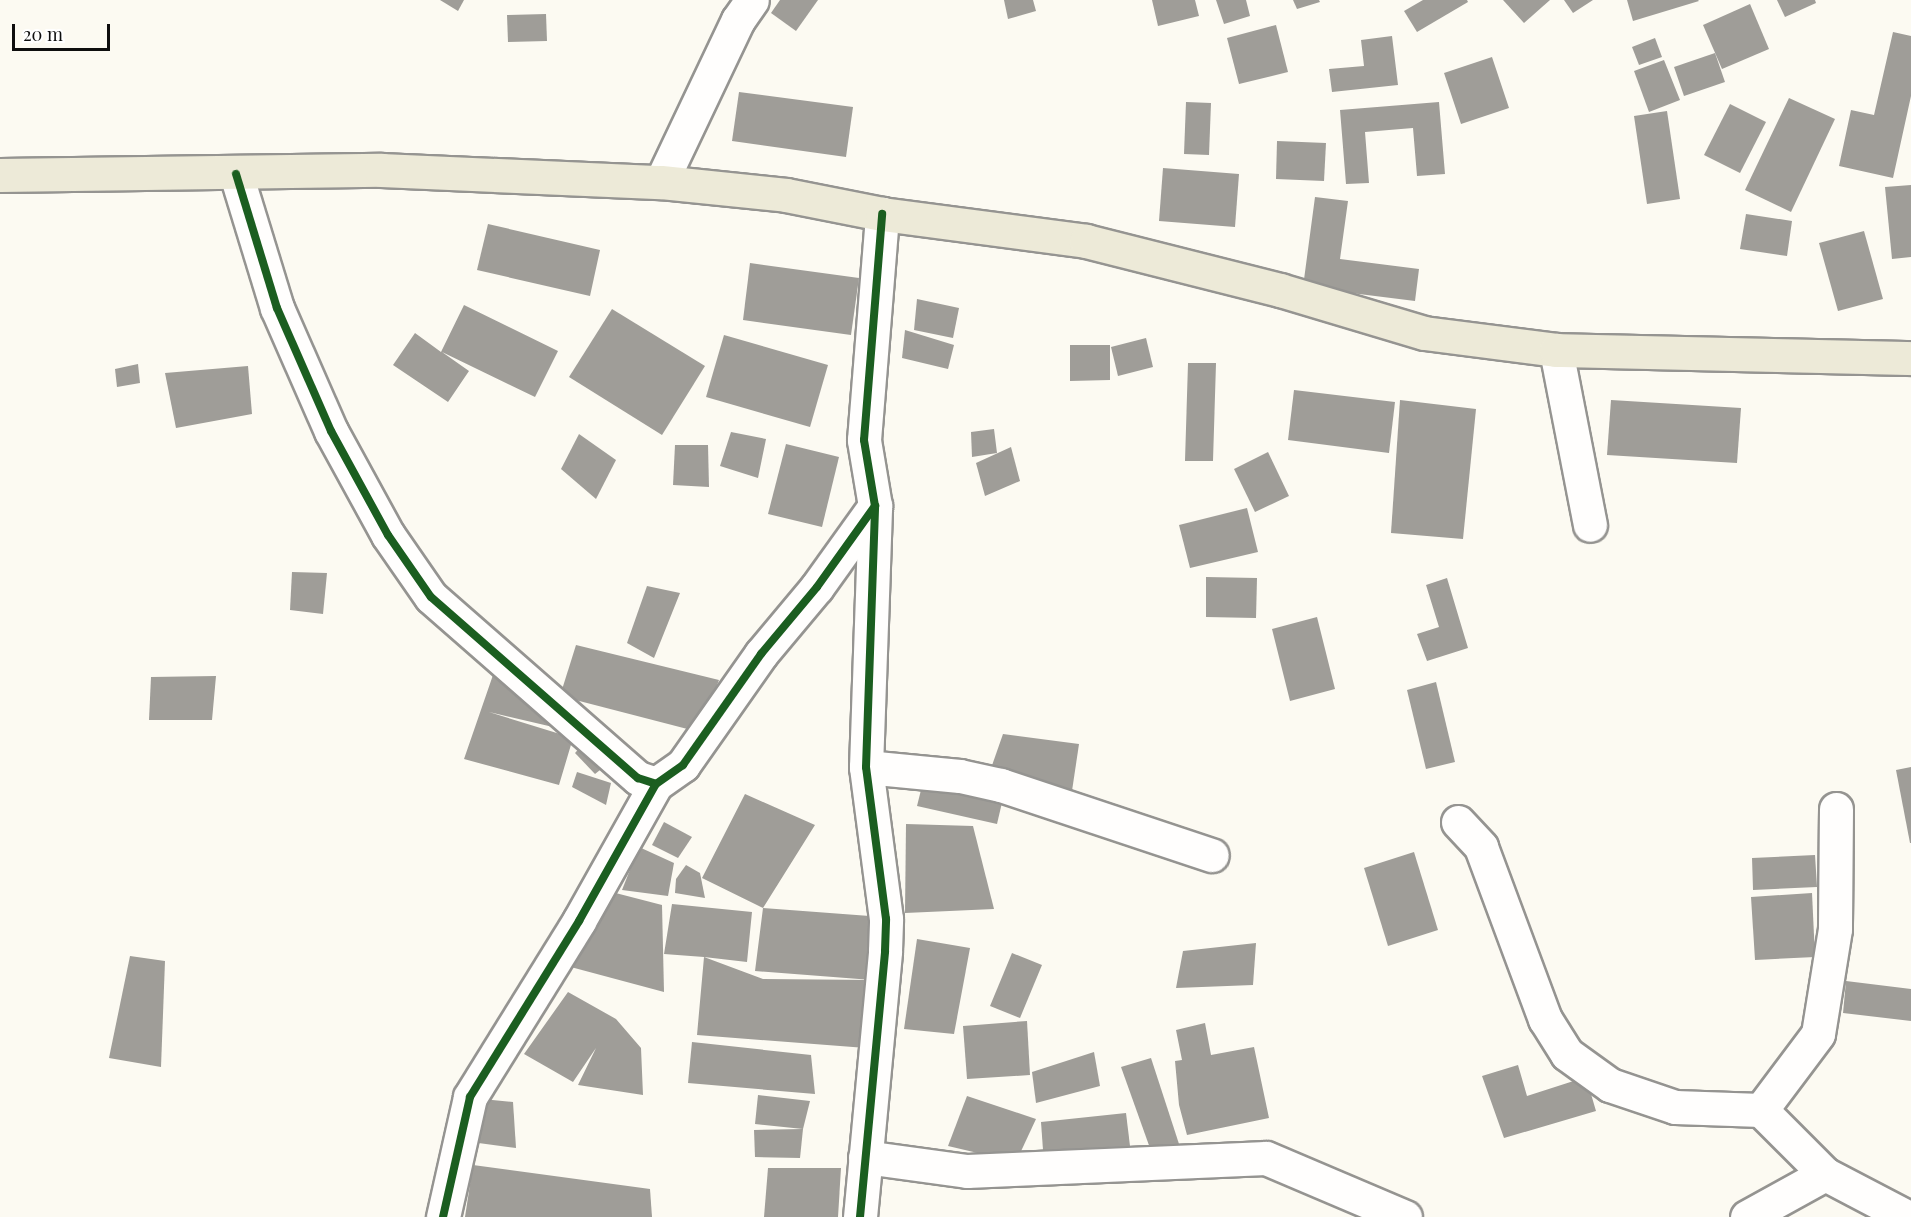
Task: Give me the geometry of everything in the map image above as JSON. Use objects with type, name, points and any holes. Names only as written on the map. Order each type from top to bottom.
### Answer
[{"type":"main road","points":[[0,175],[236,174],[381,170],[661,182],[786,195],[882,214],[1086,241],[1280,290],[1424,333],[1556,350],[1911,358]]},
{"type":"street","points":[[661,182],[738,21],[752,0]]},
{"type":"street","points":[[236,174],[278,308],[331,431],[388,535],[431,597],[638,778],[656,784]]},
{"type":"street","points":[[860,1217],[884,985],[886,920],[866,767],[875,506],[864,440],[882,214]]},
{"type":"street","points":[[1556,350],[1590,525]]},
{"type":"street","points":[[443,1217],[470,1097],[573,931],[656,784],[683,765],[761,654],[817,587],[875,506]]},
{"type":"street","points":[[866,767],[960,776],[1001,785],[1212,855]]},
{"type":"street","points":[[1761,1110],[1818,1034],[1835,929],[1836,809]]},
{"type":"street","points":[[1458,822],[1481,847],[1545,1019],[1567,1054],[1610,1085],[1675,1107],[1761,1110],[1826,1174],[1907,1217]]},
{"type":"street","points":[[865,1157],[967,1171],[1266,1158],[1405,1217]]},
{"type":"street","points":[[1747,1217],[1826,1174]]},
{"type":"building","points":[[440,0],[464,0],[458,11]]},
{"type":"building","points":[[780,0],[818,0],[796,31],[771,13]]},
{"type":"building","points":[[1004,0],[1033,0],[1036,11],[1008,19]]},
{"type":"building","points":[[1152,0],[1195,0],[1199,16],[1158,26]]},
{"type":"building","points":[[1216,0],[1246,0],[1250,16],[1224,24]]},
{"type":"building","points":[[1293,0],[1319,0],[1320,2],[1297,9]]},
{"type":"building","points":[[1423,0],[1467,0],[1468,2],[1417,32],[1404,11]]},
{"type":"building","points":[[1503,0],[1550,0],[1524,23]]},
{"type":"building","points":[[1564,0],[1593,0],[1573,13]]},
{"type":"building","points":[[1627,0],[1698,0],[1699,1],[1633,21]]},
{"type":"building","points":[[1777,0],[1815,0],[1816,3],[1785,17]]},
{"type":"building","points":[[1750,4],[1769,49],[1722,69],[1703,25]]},
{"type":"building","points":[[546,14],[547,41],[508,42],[507,15]]},
{"type":"building","points":[[1276,25],[1288,72],[1239,84],[1227,38]]},
{"type":"building","points":[[1893,32],[1911,36],[1911,96],[1893,178],[1839,166],[1851,110],[1874,115]]},
{"type":"building","points":[[1392,36],[1398,85],[1332,92],[1329,69],[1364,66],[1361,40]]},
{"type":"building","points":[[1655,38],[1662,57],[1639,65],[1632,47]]},
{"type":"building","points":[[1715,53],[1725,82],[1684,96],[1674,67]]},
{"type":"building","points":[[1492,57],[1509,108],[1461,124],[1444,73]]},
{"type":"building","points":[[1664,60],[1680,100],[1649,112],[1634,71]]},
{"type":"building","points":[[739,92],[853,107],[846,157],[732,141]]},
{"type":"building","points":[[1789,98],[1835,119],[1791,212],[1745,190]]},
{"type":"building","points":[[1186,102],[1211,103],[1209,155],[1184,154]]},
{"type":"building","points":[[1439,102],[1445,174],[1417,176],[1413,128],[1365,132],[1369,183],[1346,184],[1340,110]]},
{"type":"building","points":[[1730,104],[1766,122],[1740,173],[1704,155]]},
{"type":"building","points":[[1667,111],[1680,199],[1647,204],[1634,116]]},
{"type":"building","points":[[1277,141],[1326,143],[1324,181],[1276,179]]},
{"type":"building","points":[[1163,168],[1239,174],[1235,227],[1159,221]]},
{"type":"building","points":[[1911,185],[1911,257],[1892,259],[1885,187]]},
{"type":"building","points":[[1315,197],[1348,201],[1340,259],[1419,269],[1415,301],[1303,287]]},
{"type":"building","points":[[1746,214],[1792,221],[1787,256],[1740,249]]},
{"type":"building","points":[[488,224],[600,250],[590,296],[477,270]]},
{"type":"building","points":[[1864,231],[1883,299],[1838,311],[1819,243]]},
{"type":"building","points":[[750,263],[859,278],[851,335],[743,320]]},
{"type":"building","points":[[917,299],[959,308],[953,338],[914,330]]},
{"type":"building","points":[[464,305],[558,351],[535,397],[442,352],[469,371],[448,402],[393,365],[415,333],[441,352]]},
{"type":"building","points":[[612,309],[705,366],[662,435],[569,377]]},
{"type":"building","points":[[905,330],[954,345],[948,369],[902,358]]},
{"type":"building","points":[[724,335],[828,365],[810,427],[706,397]]},
{"type":"building","points":[[1146,338],[1153,367],[1118,376],[1111,347]]},
{"type":"building","points":[[1070,345],[1110,345],[1110,380],[1070,381]]},
{"type":"building","points":[[1188,363],[1216,363],[1213,461],[1185,461]]},
{"type":"building","points":[[138,364],[140,383],[117,387],[115,369]]},
{"type":"building","points":[[248,366],[252,414],[176,428],[165,373]]},
{"type":"building","points":[[1294,390],[1395,402],[1389,453],[1288,440]]},
{"type":"building","points":[[1400,400],[1476,409],[1463,539],[1391,533]]},
{"type":"building","points":[[1611,400],[1741,408],[1737,463],[1607,455]]},
{"type":"building","points":[[994,429],[997,453],[972,457],[971,432]]},
{"type":"building","points":[[731,432],[766,439],[758,478],[720,466]]},
{"type":"building","points":[[579,434],[616,460],[596,499],[561,469]]},
{"type":"building","points":[[786,444],[839,457],[822,527],[768,514]]},
{"type":"building","points":[[675,445],[708,445],[709,487],[673,485]]},
{"type":"building","points":[[1011,447],[1020,481],[985,496],[976,463]]},
{"type":"building","points":[[1268,452],[1289,496],[1255,512],[1234,469]]},
{"type":"building","points":[[1247,508],[1258,552],[1190,568],[1179,525]]},
{"type":"building","points":[[292,572],[327,573],[323,614],[290,610]]},
{"type":"building","points":[[1206,577],[1257,578],[1256,618],[1206,617]]},
{"type":"building","points":[[1447,578],[1468,648],[1427,661],[1417,634],[1439,627],[1426,585]]},
{"type":"building","points":[[647,586],[680,593],[654,658],[627,643]]},
{"type":"building","points":[[1317,617],[1335,689],[1290,701],[1272,629]]},
{"type":"building","points":[[576,645],[719,680],[699,732],[560,696]]},
{"type":"building","points":[[493,675],[560,711],[553,727],[489,712],[573,738],[559,785],[464,759]]},
{"type":"building","points":[[216,676],[212,720],[149,720],[151,677]]},
{"type":"building","points":[[1436,682],[1455,762],[1426,769],[1407,690]]},
{"type":"building","points":[[1003,734],[1079,744],[1072,791],[989,774]]},
{"type":"building","points":[[586,741],[610,762],[595,774],[575,753]]},
{"type":"building","points":[[1911,767],[1911,843],[1910,843],[1896,770]]},
{"type":"building","points":[[577,772],[611,783],[606,805],[572,787]]},
{"type":"building","points":[[925,774],[1004,794],[997,824],[917,806]]},
{"type":"building","points":[[745,794],[815,825],[763,908],[702,878]]},
{"type":"building","points":[[664,822],[692,837],[678,858],[652,845]]},
{"type":"building","points":[[906,824],[973,826],[994,909],[905,913]]},
{"type":"building","points":[[639,847],[674,863],[668,896],[622,890]]},
{"type":"building","points":[[1414,852],[1438,930],[1388,946],[1364,868]]},
{"type":"building","points":[[1815,855],[1817,887],[1753,890],[1752,858]]},
{"type":"building","points":[[686,865],[700,873],[705,898],[675,893],[676,879]]},
{"type":"building","points":[[604,890],[662,905],[664,992],[567,966]]},
{"type":"building","points":[[1812,893],[1815,957],[1755,960],[1751,897]]},
{"type":"building","points":[[672,904],[752,912],[747,962],[664,954]]},
{"type":"building","points":[[763,908],[883,917],[866,1048],[697,1035],[704,957],[763,979],[872,980],[755,971]]},
{"type":"building","points":[[917,939],[970,948],[954,1034],[904,1029]]},
{"type":"building","points":[[1256,943],[1253,985],[1176,988],[1183,951]]},
{"type":"building","points":[[1012,953],[1042,965],[1020,1018],[990,1006]]},
{"type":"building","points":[[130,956],[165,961],[161,1067],[109,1058]]},
{"type":"building","points":[[1846,981],[1911,989],[1911,1021],[1843,1013]]},
{"type":"building","points":[[568,992],[616,1019],[641,1048],[643,1095],[578,1085],[596,1048],[573,1082],[524,1054]]},
{"type":"building","points":[[1027,1021],[1030,1075],[967,1079],[963,1026]]},
{"type":"building","points":[[1205,1023],[1211,1055],[1254,1047],[1269,1118],[1187,1135],[1179,1105],[1175,1061],[1182,1060],[1176,1030]]},
{"type":"building","points":[[692,1042],[811,1055],[815,1094],[688,1083]]},
{"type":"building","points":[[1094,1052],[1100,1086],[1036,1103],[1032,1072]]},
{"type":"building","points":[[1151,1058],[1180,1147],[1151,1151],[1121,1067]]},
{"type":"building","points":[[1518,1065],[1527,1096],[1586,1077],[1596,1111],[1504,1138],[1482,1076]]},
{"type":"building","points":[[758,1095],[810,1101],[803,1129],[755,1124]]},
{"type":"building","points":[[967,1096],[1036,1119],[1016,1162],[948,1146]]},
{"type":"building","points":[[472,1098],[513,1102],[516,1148],[471,1142]]},
{"type":"building","points":[[1126,1113],[1130,1146],[1043,1150],[1041,1122]]},
{"type":"building","points":[[803,1129],[800,1158],[755,1157],[754,1130]]},
{"type":"building","points":[[473,1165],[650,1189],[652,1217],[465,1217]]},
{"type":"building","points":[[768,1168],[841,1168],[838,1217],[764,1217]]},
{"type":"cycle path","points":[[236,174],[277,308],[331,431],[388,535],[431,597],[638,778],[656,784]]},
{"type":"cycle path","points":[[860,1217],[886,919],[866,767],[875,506],[864,440],[882,214]]},
{"type":"cycle path","points":[[443,1217],[470,1097],[579,921],[656,784],[683,765],[761,654],[817,587],[875,506]]}]
